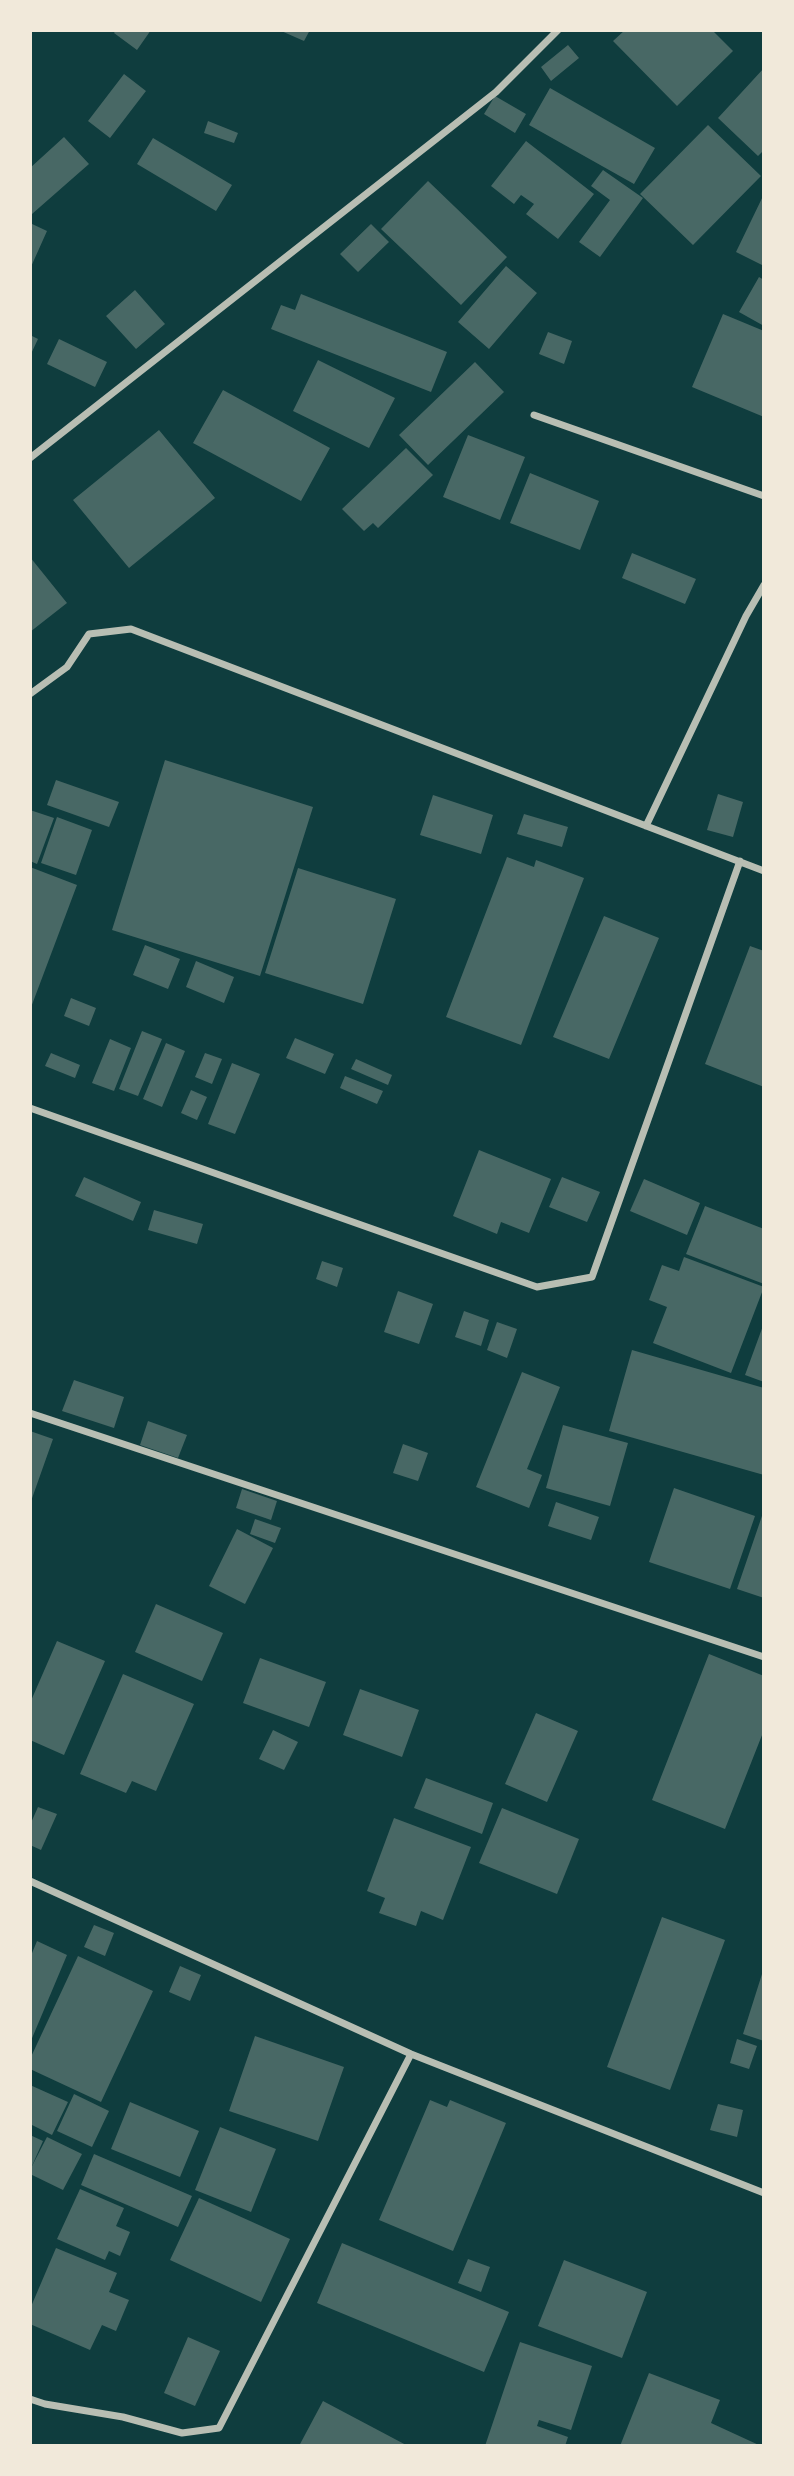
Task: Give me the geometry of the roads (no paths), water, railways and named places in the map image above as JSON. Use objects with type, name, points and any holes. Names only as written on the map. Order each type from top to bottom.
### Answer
[{"type":"street","points":[[30,458],[496,92],[558,30]]},
{"type":"street","points":[[534,415],[764,496]]},
{"type":"street","points":[[646,826],[746,616],[764,585]]},
{"type":"street","points":[[30,694],[67,667],[89,634],[131,629],[764,871]]},
{"type":"street","points":[[30,1108],[537,1287],[592,1277],[740,861]]},
{"type":"street","points":[[30,1413],[764,1657]]},
{"type":"street","points":[[30,1881],[411,2054],[764,2193]]},
{"type":"street","points":[[30,2399],[124,2417],[181,2433],[219,2428],[411,2054]]}]
